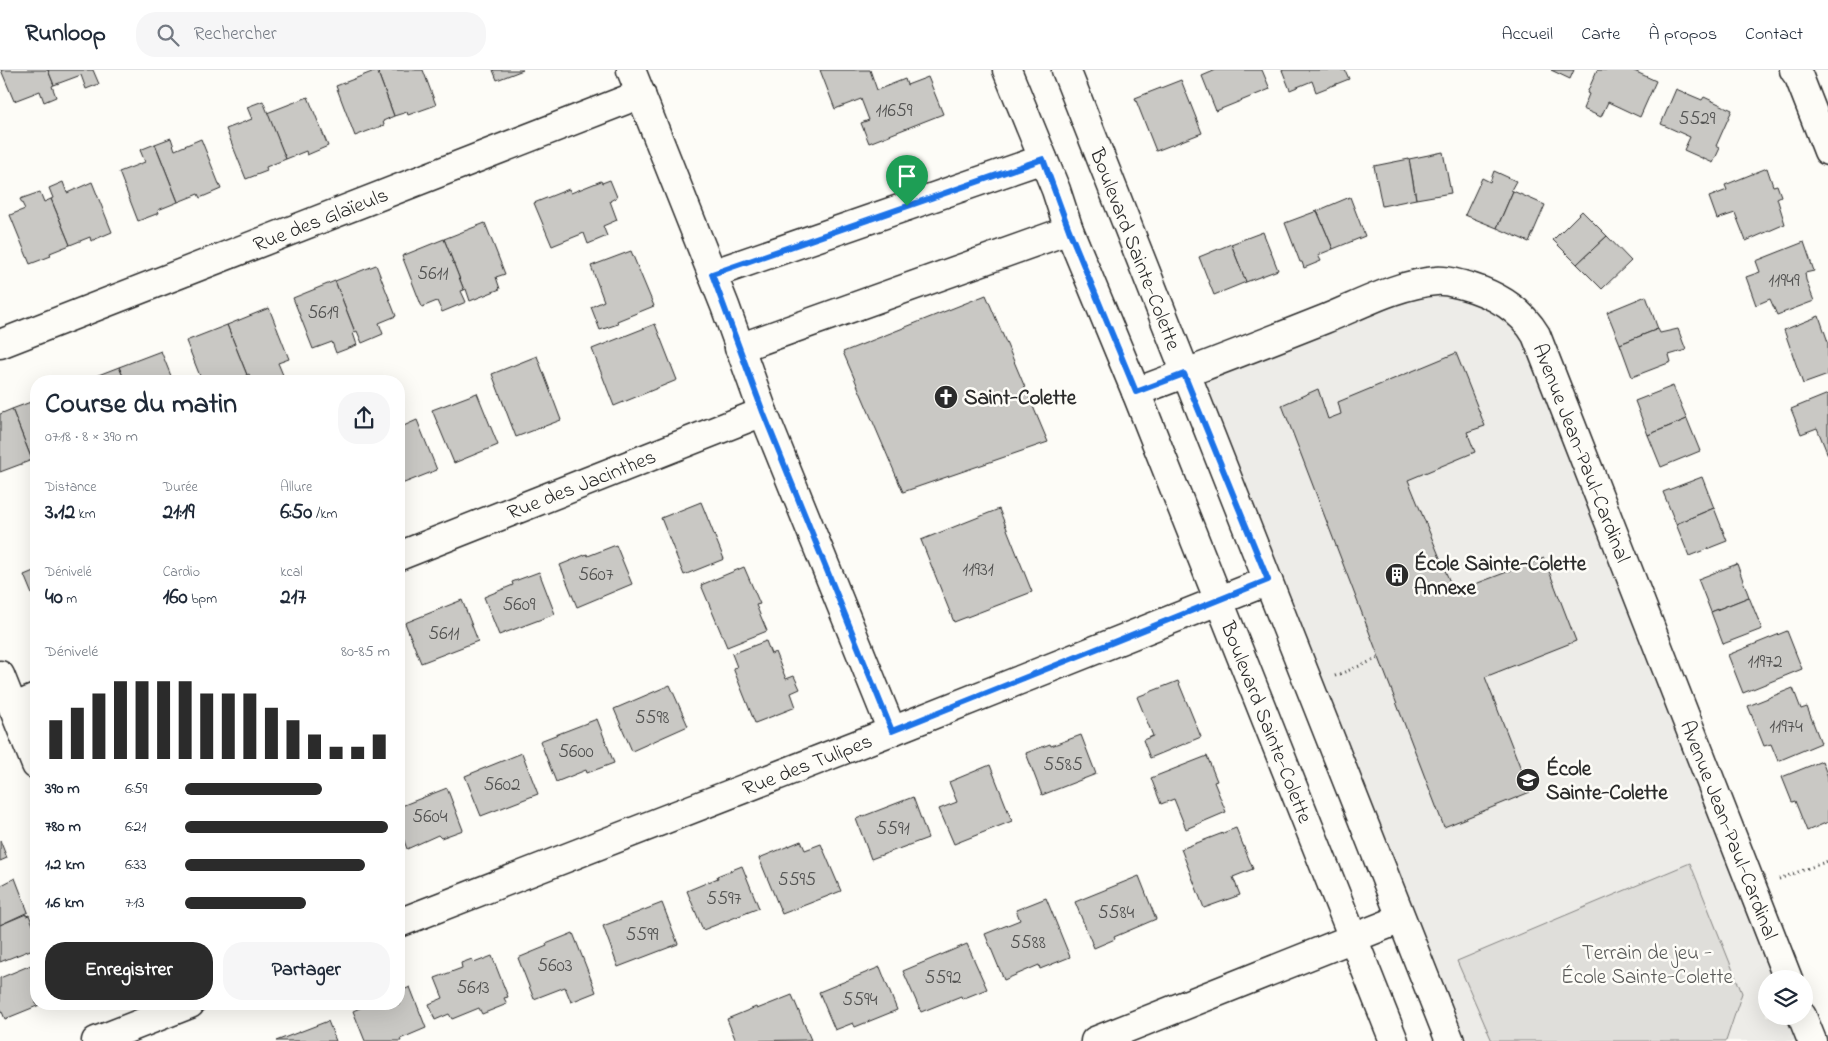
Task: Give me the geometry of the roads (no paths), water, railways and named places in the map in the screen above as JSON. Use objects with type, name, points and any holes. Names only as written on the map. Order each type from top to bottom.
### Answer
[{"type":"street","name":"Boulevard Sainte-Colette","points":[[1066,70],[1184,374],[1268,580],[1450,1041]]},
{"type":"street","points":[[1794,70],[1799,77],[1828,151]]},
{"type":"street","name":"Boulevard Sainte-Colette","points":[[1014,72],[1069,230],[1136,392],[1394,1041]]},
{"type":"street","points":[[636,82],[712,274],[763,412],[892,731]]},
{"type":"street","name":"Rue des Glaïeuls","points":[[0,344],[636,82]]},
{"type":"street","points":[[712,274],[1043,159]]},
{"type":"street","points":[[739,348],[1069,230]]},
{"type":"street","name":"Avenue Jean-Paul-Cardinal","points":[[1136,392],[1403,287],[1427,282],[1438,281],[1478,289],[1503,301],[1522,316],[1536,335],[1784,970]]},
{"type":"street","name":"Rue des Jacinthes","points":[[405,554],[763,412]]},
{"type":"street","name":"Rue des Tulipes","points":[[405,920],[892,731],[1268,580]]},
{"type":"street","points":[[0,675],[24,703],[30,734]]},
{"type":"street","points":[[1095,1041],[1401,919]]},
{"type":"street","points":[[96,1041],[138,1013],[155,1010]]},
{"type":"street","points":[[1806,1025],[1812,1041]]},
{"type":"place","name":"Saint-Colette","points":[[946,397]]},
{"type":"place","name":"École Sainte-Colette Annexe","points":[[1397,575]]},
{"type":"place","name":"École Sainte-Colette","points":[[1528,780]]},
{"type":"park label","name":"Terrain de jeu - École Sainte-Colette","points":[[1647,964]]}]
